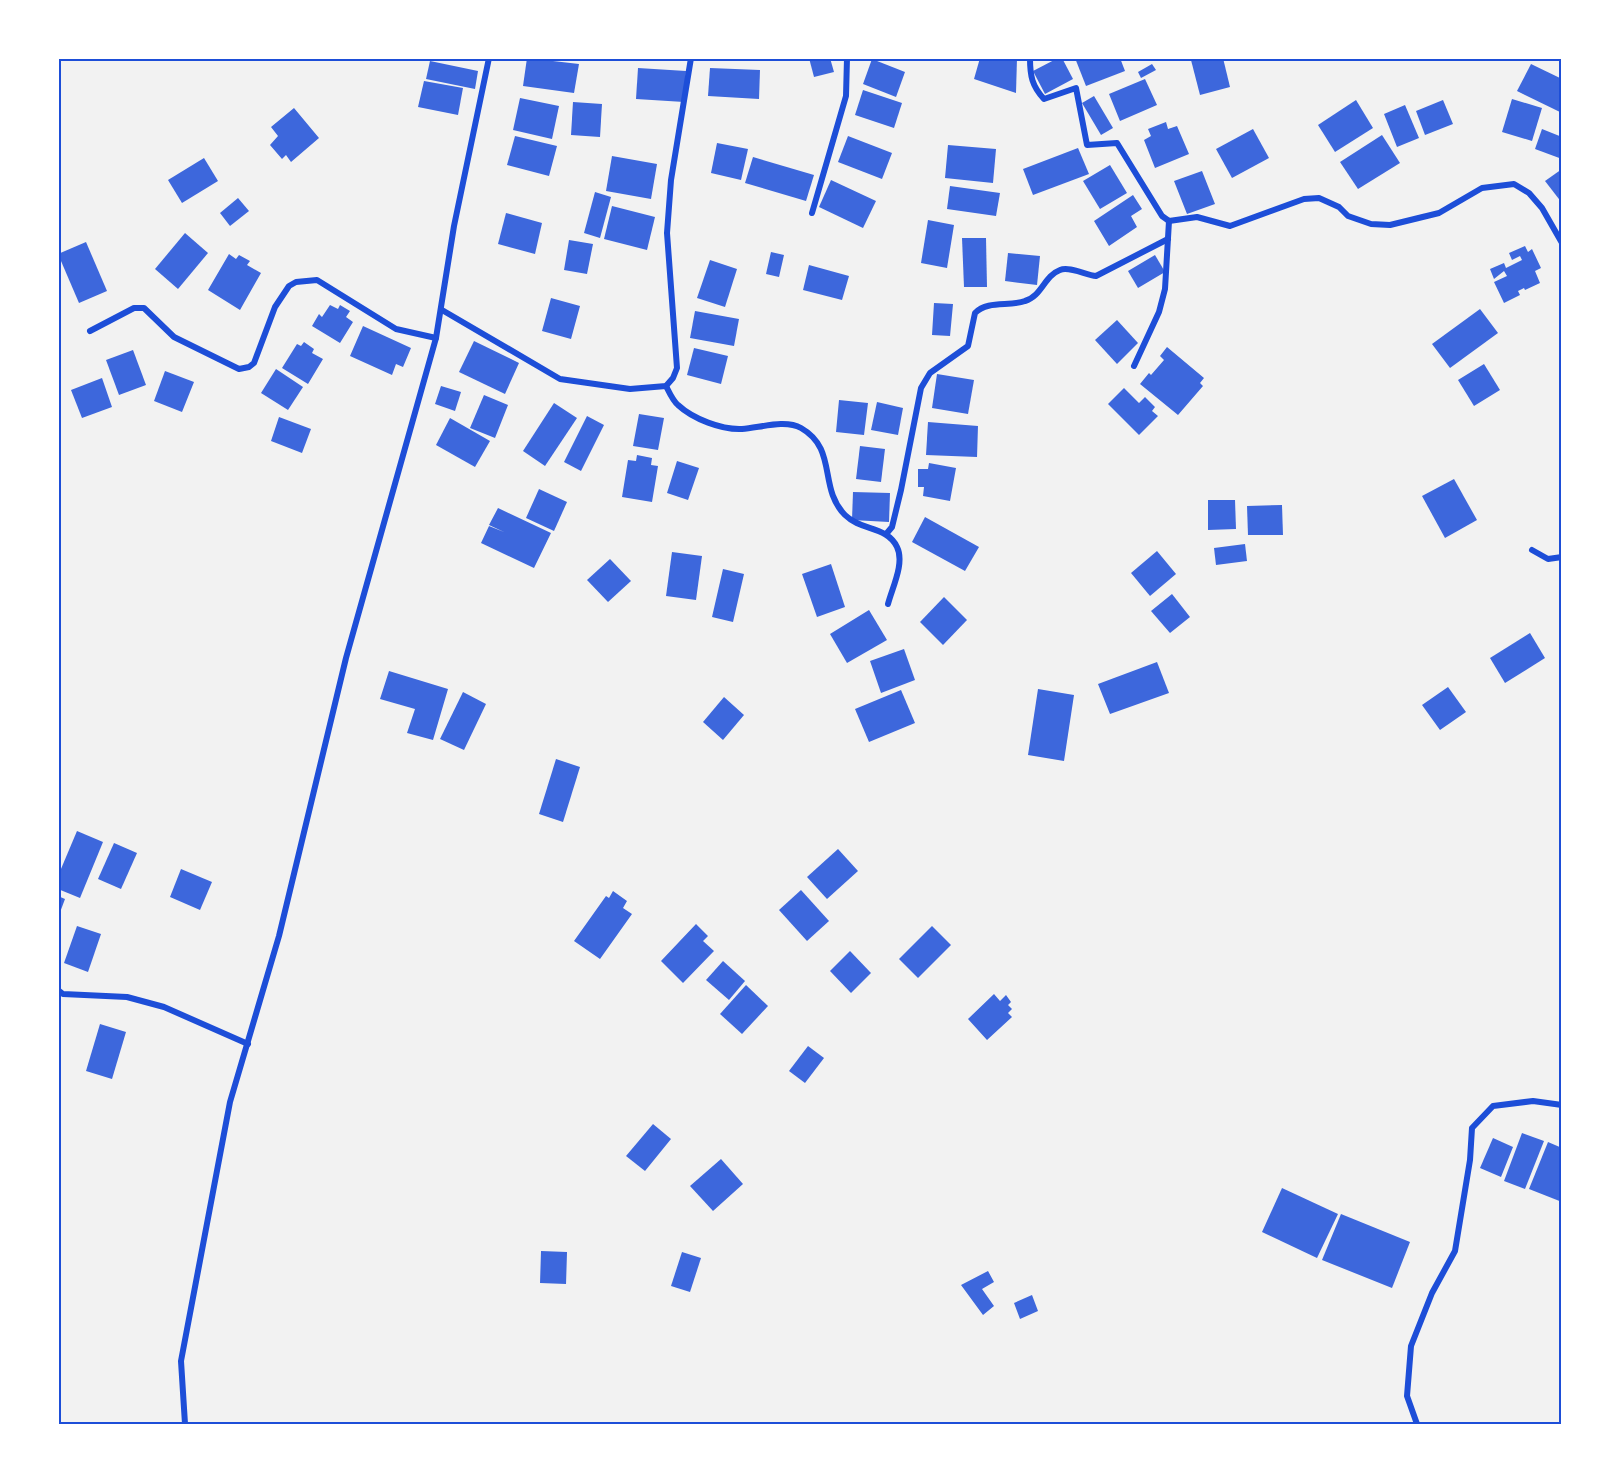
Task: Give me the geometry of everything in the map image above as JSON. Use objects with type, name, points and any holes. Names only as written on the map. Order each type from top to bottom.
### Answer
[{"type":"street","points":[[185,1425],[181,1361],[193,1287],[230,1102],[279,936],[346,658],[436,338],[454,226],[489,58]]},
{"type":"street","points":[[442,310],[560,379],[630,389],[666,386],[673,378],[677,368],[668,233],[671,180],[691,58]]},
{"type":"street","points":[[812,213],[846,96],[847,58]]},
{"type":"street","points":[[1030,58],[1030,76],[1038,93],[1044,99],[1076,88],[1087,145],[1117,143],[1162,216],[1169,221],[1197,217],[1230,226],[1304,199],[1319,198],[1339,207],[1348,216],[1371,224],[1390,225],[1439,213],[1482,189],[1514,184],[1529,193],[1542,208],[1562,243]]},
{"type":"street","points":[[1134,366],[1159,312],[1165,289],[1169,221]]},
{"type":"street","points":[[887,533],[892,527],[902,490],[921,388],[930,373],[968,346],[975,313],[988,305],[1024,302],[1032,298],[1060,270],[1067,268],[1084,275],[1096,276],[1168,239]]},
{"type":"street","points":[[90,331],[134,308],[144,308],[174,338],[239,369],[249,367],[254,363],[275,308],[289,286],[296,282],[317,280],[396,329],[436,338]]},
{"type":"street","points":[[666,386],[677,404],[697,418],[740,429],[772,425],[799,426],[818,440],[824,455],[831,492],[843,514],[859,526],[887,533],[897,545],[900,561],[888,604]]},
{"type":"street","points":[[1532,550],[1548,559],[1562,557]]},
{"type":"street","points":[[58,990],[63,994],[136,999],[164,1007],[248,1044]]},
{"type":"street","points":[[1417,1425],[1407,1396],[1411,1346],[1432,1293],[1455,1251],[1470,1160],[1472,1128],[1494,1106],[1533,1101],[1562,1105]]},
{"type":"building","points":[[527,58],[579,64],[574,93],[523,86]]},
{"type":"building","points":[[809,58],[830,58],[834,72],[814,77]]},
{"type":"building","points":[[980,58],[1017,58],[1016,93],[974,79]]},
{"type":"building","points":[[1062,58],[1073,79],[1045,94],[1033,71]]},
{"type":"building","points":[[1075,58],[1120,58],[1125,71],[1086,86]]},
{"type":"building","points":[[1223,58],[1230,87],[1200,95],[1191,60]]},
{"type":"building","points":[[872,59],[905,72],[896,97],[863,84]]},
{"type":"building","points":[[430,61],[478,71],[475,89],[426,79]]},
{"type":"building","points":[[1152,64],[1156,70],[1141,78],[1138,72]]},
{"type":"building","points":[[1531,64],[1562,79],[1562,113],[1517,91]]},
{"type":"building","points":[[638,68],[686,71],[684,102],[636,99]]},
{"type":"building","points":[[710,68],[760,70],[759,99],[708,96]]},
{"type":"building","points":[[1145,79],[1157,105],[1120,121],[1109,94]]},
{"type":"building","points":[[424,81],[463,88],[458,115],[418,107]]},
{"type":"building","points":[[863,90],[902,103],[894,128],[855,115]]},
{"type":"building","points":[[1094,96],[1113,128],[1101,135],[1082,103]]},
{"type":"building","points":[[520,98],[559,106],[552,139],[513,130]]},
{"type":"building","points":[[1512,99],[1542,108],[1532,141],[1502,132]]},
{"type":"building","points":[[1356,100],[1373,128],[1335,152],[1318,125]]},
{"type":"building","points":[[1443,100],[1453,124],[1425,135],[1416,111]]},
{"type":"building","points":[[573,102],[602,104],[600,137],[571,135]]},
{"type":"building","points":[[1405,105],[1419,138],[1397,147],[1384,114]]},
{"type":"building","points":[[294,108],[319,138],[291,162],[286,155],[282,159],[270,145],[278,136],[271,127]]},
{"type":"building","points":[[1166,122],[1168,129],[1177,126],[1189,154],[1155,168],[1144,140],[1151,136],[1148,129]]},
{"type":"building","points":[[1253,129],[1269,158],[1232,178],[1216,149]]},
{"type":"building","points":[[1542,129],[1562,137],[1562,159],[1535,149]]},
{"type":"building","points":[[1382,135],[1400,163],[1358,189],[1340,162]]},
{"type":"building","points":[[515,136],[557,146],[549,176],[507,165]]},
{"type":"building","points":[[848,136],[892,153],[882,179],[838,162]]},
{"type":"building","points":[[717,143],[748,149],[741,180],[711,173]]},
{"type":"building","points":[[948,145],[996,149],[993,183],[945,178]]},
{"type":"building","points":[[1078,148],[1089,174],[1033,195],[1023,169]]},
{"type":"building","points":[[612,156],[657,164],[651,199],[606,191]]},
{"type":"building","points":[[753,157],[814,175],[806,201],[745,183]]},
{"type":"building","points":[[204,158],[218,181],[182,203],[168,180]]},
{"type":"building","points":[[1110,165],[1127,193],[1100,209],[1083,181]]},
{"type":"building","points":[[1562,169],[1562,203],[1545,181]]},
{"type":"building","points":[[1202,171],[1215,204],[1187,214],[1174,181]]},
{"type":"building","points":[[831,180],[876,201],[863,228],[819,207]]},
{"type":"building","points":[[950,186],[1000,193],[996,216],[947,209]]},
{"type":"building","points":[[595,192],[611,197],[600,238],[584,233]]},
{"type":"building","points":[[1133,195],[1142,209],[1131,216],[1137,227],[1109,246],[1094,221]]},
{"type":"building","points":[[238,198],[249,211],[230,226],[220,213]]},
{"type":"building","points":[[612,206],[655,217],[647,250],[604,239]]},
{"type":"building","points":[[506,213],[542,223],[535,254],[498,244]]},
{"type":"building","points":[[928,220],[954,225],[947,268],[921,263]]},
{"type":"building","points":[[185,233],[208,253],[178,289],[155,269]]},
{"type":"building","points":[[962,238],[986,238],[987,287],[964,287]]},
{"type":"building","points":[[569,240],[593,244],[587,274],[564,270]]},
{"type":"building","points":[[86,242],[107,291],[79,303],[58,254]]},
{"type":"building","points":[[1525,246],[1528,252],[1532,249],[1541,268],[1535,271],[1540,283],[1518,291],[1520,295],[1504,303],[1494,282],[1507,276],[1504,271],[1494,279],[1490,269],[1504,263],[1506,268],[1522,260],[1520,256],[1512,260],[1509,253]]},
{"type":"building","points":[[771,252],[784,255],[779,277],[766,274]]},
{"type":"building","points":[[1008,253],[1040,256],[1037,285],[1005,281]]},
{"type":"building","points":[[229,254],[236,259],[239,255],[250,261],[247,265],[261,273],[240,310],[208,290]]},
{"type":"building","points":[[1155,255],[1165,272],[1138,288],[1128,271]]},
{"type":"building","points":[[710,260],[737,269],[725,307],[697,298]]},
{"type":"building","points":[[809,265],[849,276],[842,300],[803,290]]},
{"type":"building","points":[[551,298],[580,306],[571,339],[542,331]]},
{"type":"building","points":[[934,303],[953,304],[950,336],[932,335]]},
{"type":"building","points":[[330,305],[338,309],[340,305],[350,311],[346,317],[353,322],[340,343],[312,326],[319,314],[322,317]]},
{"type":"building","points":[[1480,309],[1498,333],[1450,368],[1432,344]]},
{"type":"building","points":[[695,311],[739,319],[734,346],[690,338]]},
{"type":"building","points":[[1117,320],[1138,343],[1117,364],[1095,340]]},
{"type":"building","points":[[363,326],[411,348],[403,367],[396,364],[392,375],[350,356]]},
{"type":"building","points":[[474,341],[519,363],[505,394],[459,372]]},
{"type":"building","points":[[304,342],[314,349],[312,353],[323,359],[308,384],[282,368],[297,344],[301,346]]},
{"type":"building","points":[[1167,347],[1204,378],[1200,383],[1203,386],[1178,415],[1140,384],[1164,360],[1160,356]]},
{"type":"building","points":[[694,348],[728,356],[721,384],[687,375]]},
{"type":"building","points":[[133,350],[146,385],[119,395],[106,360]]},
{"type":"building","points":[[1484,364],[1500,390],[1474,406],[1458,380]]},
{"type":"building","points":[[276,369],[303,387],[288,410],[261,393]]},
{"type":"building","points":[[165,371],[194,382],[182,412],[154,401]]},
{"type":"building","points":[[937,374],[974,380],[968,414],[932,408]]},
{"type":"building","points":[[102,378],[112,407],[82,418],[71,390]]},
{"type":"building","points":[[441,386],[461,392],[455,411],[435,404]]},
{"type":"building","points":[[1124,388],[1139,403],[1145,397],[1155,407],[1152,411],[1158,416],[1139,435],[1108,404]]},
{"type":"building","points":[[484,395],[508,405],[495,438],[470,428]]},
{"type":"building","points":[[839,400],[868,403],[864,435],[836,432]]},
{"type":"building","points":[[877,402],[903,408],[898,435],[871,430]]},
{"type":"building","points":[[554,403],[577,418],[545,466],[523,451]]},
{"type":"building","points":[[639,414],[664,418],[658,450],[633,446]]},
{"type":"building","points":[[587,416],[604,425],[581,471],[564,462]]},
{"type":"building","points":[[279,417],[311,429],[302,453],[271,441]]},
{"type":"building","points":[[450,418],[490,441],[475,467],[436,445]]},
{"type":"building","points":[[928,422],[978,426],[977,457],[926,455]]},
{"type":"building","points":[[860,446],[885,449],[881,482],[856,479]]},
{"type":"building","points":[[637,455],[652,458],[651,465],[658,466],[652,502],[622,497],[628,460],[636,461]]},
{"type":"building","points":[[677,461],[699,468],[688,500],[667,493]]},
{"type":"building","points":[[929,463],[956,468],[950,501],[923,496],[924,487],[918,487],[918,469],[928,469]]},
{"type":"building","points":[[1454,479],[1477,520],[1445,538],[1422,496]]},
{"type":"building","points":[[539,489],[567,502],[554,531],[526,518]]},
{"type":"building","points":[[853,492],[890,493],[889,522],[852,520]]},
{"type":"building","points":[[1208,500],[1235,500],[1236,529],[1208,530]]},
{"type":"building","points":[[1282,505],[1283,535],[1248,535],[1247,506]]},
{"type":"building","points":[[498,508],[551,533],[534,568],[481,543],[489,526],[504,532],[489,525]]},
{"type":"building","points":[[925,517],[979,547],[965,571],[912,542]]},
{"type":"building","points":[[1245,544],[1247,561],[1216,565],[1214,548]]},
{"type":"building","points":[[1157,551],[1176,574],[1150,596],[1131,573]]},
{"type":"building","points":[[672,552],[702,556],[696,600],[666,596]]},
{"type":"building","points":[[610,559],[631,581],[608,602],[587,580]]},
{"type":"building","points":[[831,564],[845,607],[817,617],[802,574]]},
{"type":"building","points":[[723,569],[744,574],[733,622],[712,617]]},
{"type":"building","points":[[1172,594],[1190,617],[1170,633],[1151,611]]},
{"type":"building","points":[[944,597],[967,620],[943,645],[920,622]]},
{"type":"building","points":[[869,610],[887,640],[847,663],[830,634]]},
{"type":"building","points":[[1530,633],[1545,658],[1505,683],[1490,658]]},
{"type":"building","points":[[904,649],[915,680],[881,693],[870,661]]},
{"type":"building","points":[[1157,662],[1169,693],[1110,714],[1098,684]]},
{"type":"building","points":[[389,671],[448,689],[433,740],[407,733],[415,709],[380,699]]},
{"type":"building","points":[[1448,687],[1466,712],[1440,730],[1422,705]]},
{"type":"building","points":[[1038,689],[1074,695],[1064,761],[1028,755]]},
{"type":"building","points":[[901,690],[915,723],[869,742],[855,709]]},
{"type":"building","points":[[463,692],[486,704],[464,750],[440,739]]},
{"type":"building","points":[[724,697],[744,715],[723,740],[703,722]]},
{"type":"building","points":[[556,759],[580,767],[563,822],[539,814]]},
{"type":"building","points":[[77,831],[103,842],[80,898],[58,889],[58,876]]},
{"type":"building","points":[[114,843],[137,853],[121,889],[98,879]]},
{"type":"building","points":[[838,849],[858,871],[827,899],[807,877]]},
{"type":"building","points":[[181,869],[212,882],[200,910],[170,897]]},
{"type":"building","points":[[801,890],[829,921],[807,941],[779,910]]},
{"type":"building","points":[[613,891],[627,901],[623,908],[632,914],[600,959],[574,941],[606,896],[609,898]]},
{"type":"building","points":[[58,896],[65,899],[59,915],[58,915]]},
{"type":"building","points":[[696,924],[708,936],[703,941],[714,951],[683,983],[661,961]]},
{"type":"building","points":[[77,926],[101,934],[88,972],[64,963]]},
{"type":"building","points":[[932,926],[951,945],[918,978],[899,959]]},
{"type":"building","points":[[850,951],[871,973],[851,993],[830,971]]},
{"type":"building","points":[[723,961],[745,981],[729,1000],[706,980]]},
{"type":"building","points":[[746,985],[768,1006],[742,1034],[720,1014]]},
{"type":"building","points":[[994,994],[1000,1001],[1006,995],[1011,1002],[1008,1005],[1012,1009],[1008,1013],[1012,1017],[987,1040],[968,1019]]},
{"type":"building","points":[[100,1024],[126,1032],[112,1079],[86,1071]]},
{"type":"building","points":[[808,1046],[824,1058],[805,1083],[789,1071]]},
{"type":"building","points":[[653,1124],[671,1139],[645,1171],[626,1156]]},
{"type":"building","points":[[1522,1133],[1544,1141],[1525,1189],[1504,1181]]},
{"type":"building","points":[[1493,1138],[1513,1147],[1501,1177],[1480,1168]]},
{"type":"building","points":[[1548,1142],[1562,1148],[1562,1202],[1529,1189]]},
{"type":"building","points":[[721,1159],[743,1184],[713,1211],[690,1186]]},
{"type":"building","points":[[1282,1188],[1338,1214],[1317,1258],[1262,1232]]},
{"type":"building","points":[[1341,1214],[1410,1242],[1392,1288],[1322,1260]]},
{"type":"building","points":[[541,1251],[567,1252],[566,1284],[540,1283]]},
{"type":"building","points":[[682,1252],[701,1258],[690,1292],[671,1286]]},
{"type":"building","points":[[988,1271],[994,1282],[982,1289],[994,1306],[983,1315],[961,1285]]},
{"type":"building","points":[[1032,1295],[1038,1311],[1020,1319],[1014,1303]]}]
